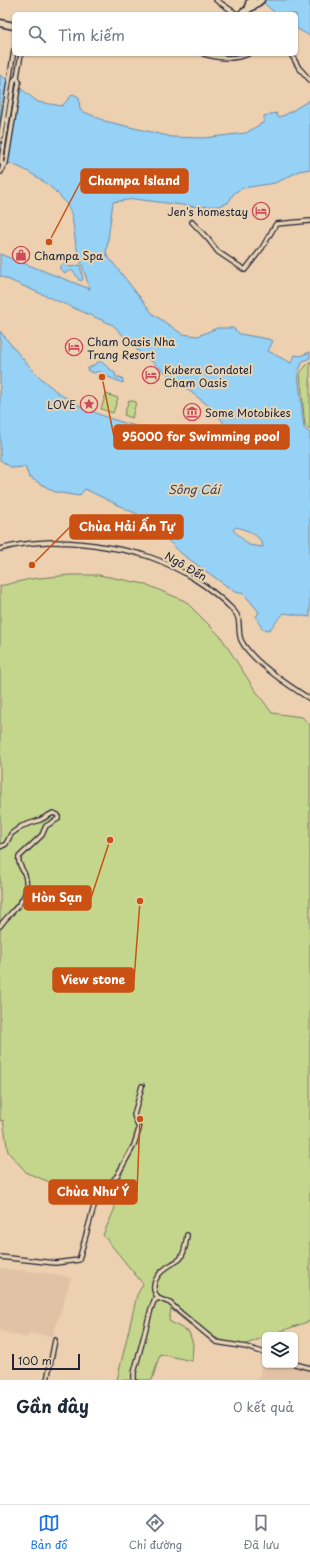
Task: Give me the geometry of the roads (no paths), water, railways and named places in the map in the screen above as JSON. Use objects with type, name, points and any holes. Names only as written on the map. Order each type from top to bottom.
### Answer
[{"type":"main road","points":[[251,8],[249,3],[253,0]]},
{"type":"main road","points":[[244,12],[261,0]]},
{"type":"main road","points":[[0,24],[12,26]]},
{"type":"street","points":[[216,0],[234,12]]},
{"type":"street","points":[[0,140],[13,56]]},
{"type":"street","points":[[3,166],[1,161],[14,80],[17,77],[21,56]]},
{"type":"street","points":[[216,56],[227,58],[243,56]]},
{"type":"street","points":[[292,56],[299,68],[310,80]]},
{"type":"street","points":[[3,166],[19,82],[17,77]]},
{"type":"street","points":[[192,222],[218,252],[246,270],[262,248],[276,224],[310,222]]},
{"type":"street","name":"Ngô Đến","points":[[0,549],[38,542],[65,542],[110,547],[133,552],[161,561],[185,574],[206,588],[236,612],[239,619],[241,640],[250,653],[264,666],[310,699]]},
{"type":"street","points":[[0,847],[7,843],[14,832],[26,824],[40,820],[53,813],[58,816],[58,819],[46,826],[42,835],[19,857],[18,862],[25,875],[26,889],[18,907],[0,926]]},
{"type":"street","points":[[0,1257],[55,1263],[79,1260],[96,1199],[117,1176],[134,1145],[139,1129],[134,1115],[142,1086]]},
{"type":"street","points":[[187,1235],[185,1248],[181,1258],[162,1271],[156,1278],[154,1289],[158,1298],[170,1303],[216,1342],[241,1346],[262,1352]]},
{"type":"street","points":[[134,1380],[134,1373],[151,1309],[154,1301],[158,1298]]},
{"type":"street","points":[[47,1380],[55,1340]]},
{"type":"street","points":[[298,1365],[310,1368]]},
{"type":"water","points":[[256,0],[310,0],[310,36],[298,29],[298,12],[274,12],[264,3]]},
{"type":"water","name":"Sông Cái","points":[[0,75],[38,102],[62,106],[73,94],[79,97],[80,110],[105,121],[172,137],[204,138],[246,133],[264,122],[264,116],[276,113],[278,117],[285,115],[310,100],[310,169],[299,171],[275,183],[243,188],[234,193],[228,203],[219,206],[198,207],[134,199],[113,202],[106,254],[153,314],[182,334],[198,336],[217,328],[233,328],[240,334],[273,341],[268,351],[291,363],[295,355],[300,356],[310,352],[310,358],[303,361],[298,373],[304,428],[310,433],[310,617],[284,613],[269,630],[262,629],[256,617],[259,612],[244,594],[235,592],[182,554],[145,518],[85,489],[79,496],[55,492],[29,477],[25,467],[12,468],[0,460],[0,331],[40,377],[56,391],[90,411],[137,426],[161,431],[185,433],[206,432],[223,427],[223,422],[214,410],[138,351],[113,325],[0,276],[0,254],[90,289],[76,245],[70,211],[66,203],[40,179],[19,167],[0,161]],"holes":[[[236,527],[249,531],[256,536],[262,543],[263,547],[249,545],[233,530]]]},
{"type":"water","points":[[63,264],[71,267],[80,265],[83,279],[81,281],[79,280],[73,271],[68,271],[65,273],[59,268]]},
{"type":"water","points":[[100,361],[115,373],[116,377],[120,377],[123,380],[123,383],[108,377],[99,371],[94,373],[87,370]]},
{"type":"place","name":"Jen's homestay","points":[[261,211]]},
{"type":"place","name":"Champa Island","points":[[49,242]]},
{"type":"place","name":"Champa Spa","points":[[21,255]]},
{"type":"place","name":"Cham Oasis Nha Trang Resort","points":[[74,347]]},
{"type":"place","name":"Kubera Condotel Cham Oasis","points":[[151,375]]},
{"type":"place","name":"95000 for Swimming pool","points":[[102,377]]},
{"type":"place","name":"LOVE","points":[[89,404]]},
{"type":"place","name":"Some Motobikes","points":[[192,412]]},
{"type":"place","name":"Chùa Hải Ấn Tự","points":[[32,565]]},
{"type":"place","name":"Hòn Sạn","points":[[110,840]]},
{"type":"place","name":"View stone","points":[[140,901]]},
{"type":"place","name":"Chùa Như Ý","points":[[140,1119]]}]
